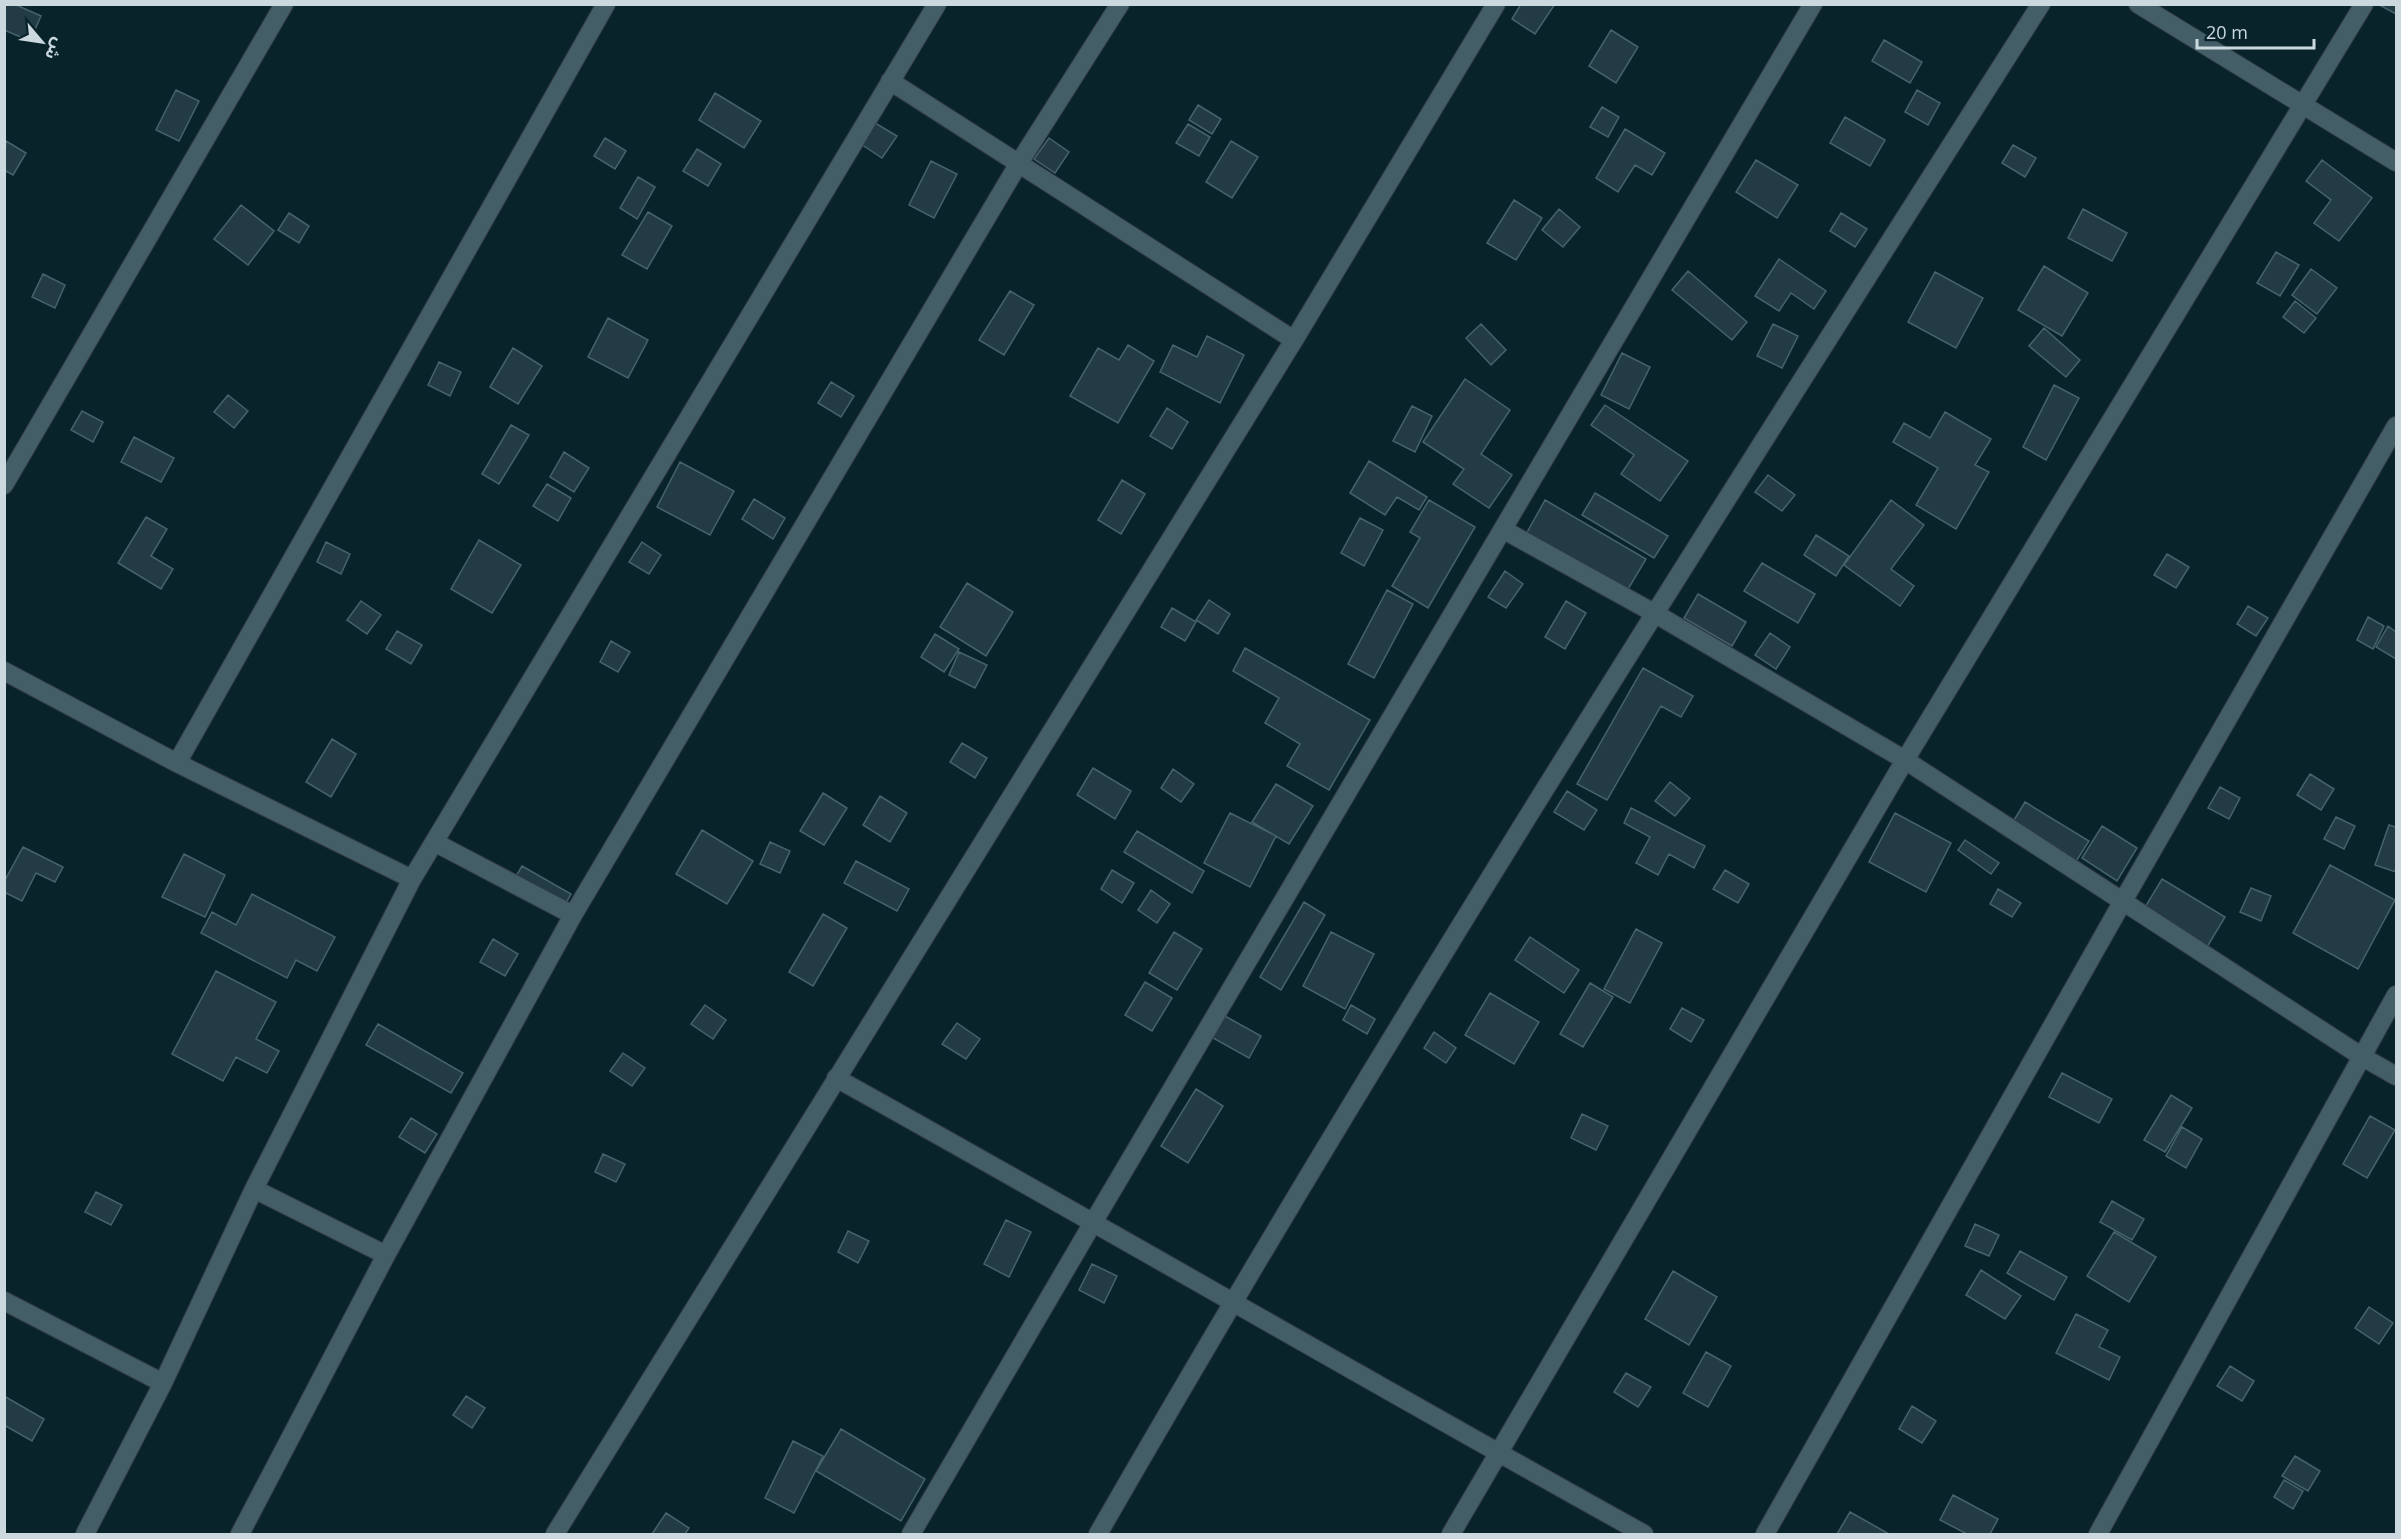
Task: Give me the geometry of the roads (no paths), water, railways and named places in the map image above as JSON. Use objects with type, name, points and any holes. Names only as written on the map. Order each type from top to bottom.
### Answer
[{"type":"street","points":[[4,485],[284,4]]},
{"type":"street","points":[[177,763],[606,4]]},
{"type":"street","points":[[85,1534],[163,1383],[254,1189],[412,879],[937,4]]},
{"type":"street","points":[[240,1534],[386,1255],[573,915],[1018,163],[1120,4]]},
{"type":"street","points":[[555,1534],[1294,340],[1496,4]]},
{"type":"street","points":[[911,1534],[1813,4]]},
{"type":"street","points":[[1098,1534],[1231,1303],[1654,613],[2041,4]]},
{"type":"street","points":[[2138,4],[2397,162]]},
{"type":"street","points":[[1451,1534],[1905,760],[2364,4]]},
{"type":"street","points":[[890,81],[1294,340]]},
{"type":"street","points":[[1765,1534],[2123,901],[2397,426]]},
{"type":"street","points":[[1504,530],[1654,613],[1905,760],[2361,1056],[2397,1076]]},
{"type":"street","points":[[4,671],[177,763],[412,879]]},
{"type":"street","points":[[434,842],[573,915]]},
{"type":"street","points":[[2098,1534],[2361,1056],[2397,995]]},
{"type":"street","points":[[836,1078],[1094,1221],[1231,1303],[1644,1534]]},
{"type":"street","points":[[254,1189],[386,1255]]},
{"type":"street","points":[[4,1301],[163,1383]]}]
